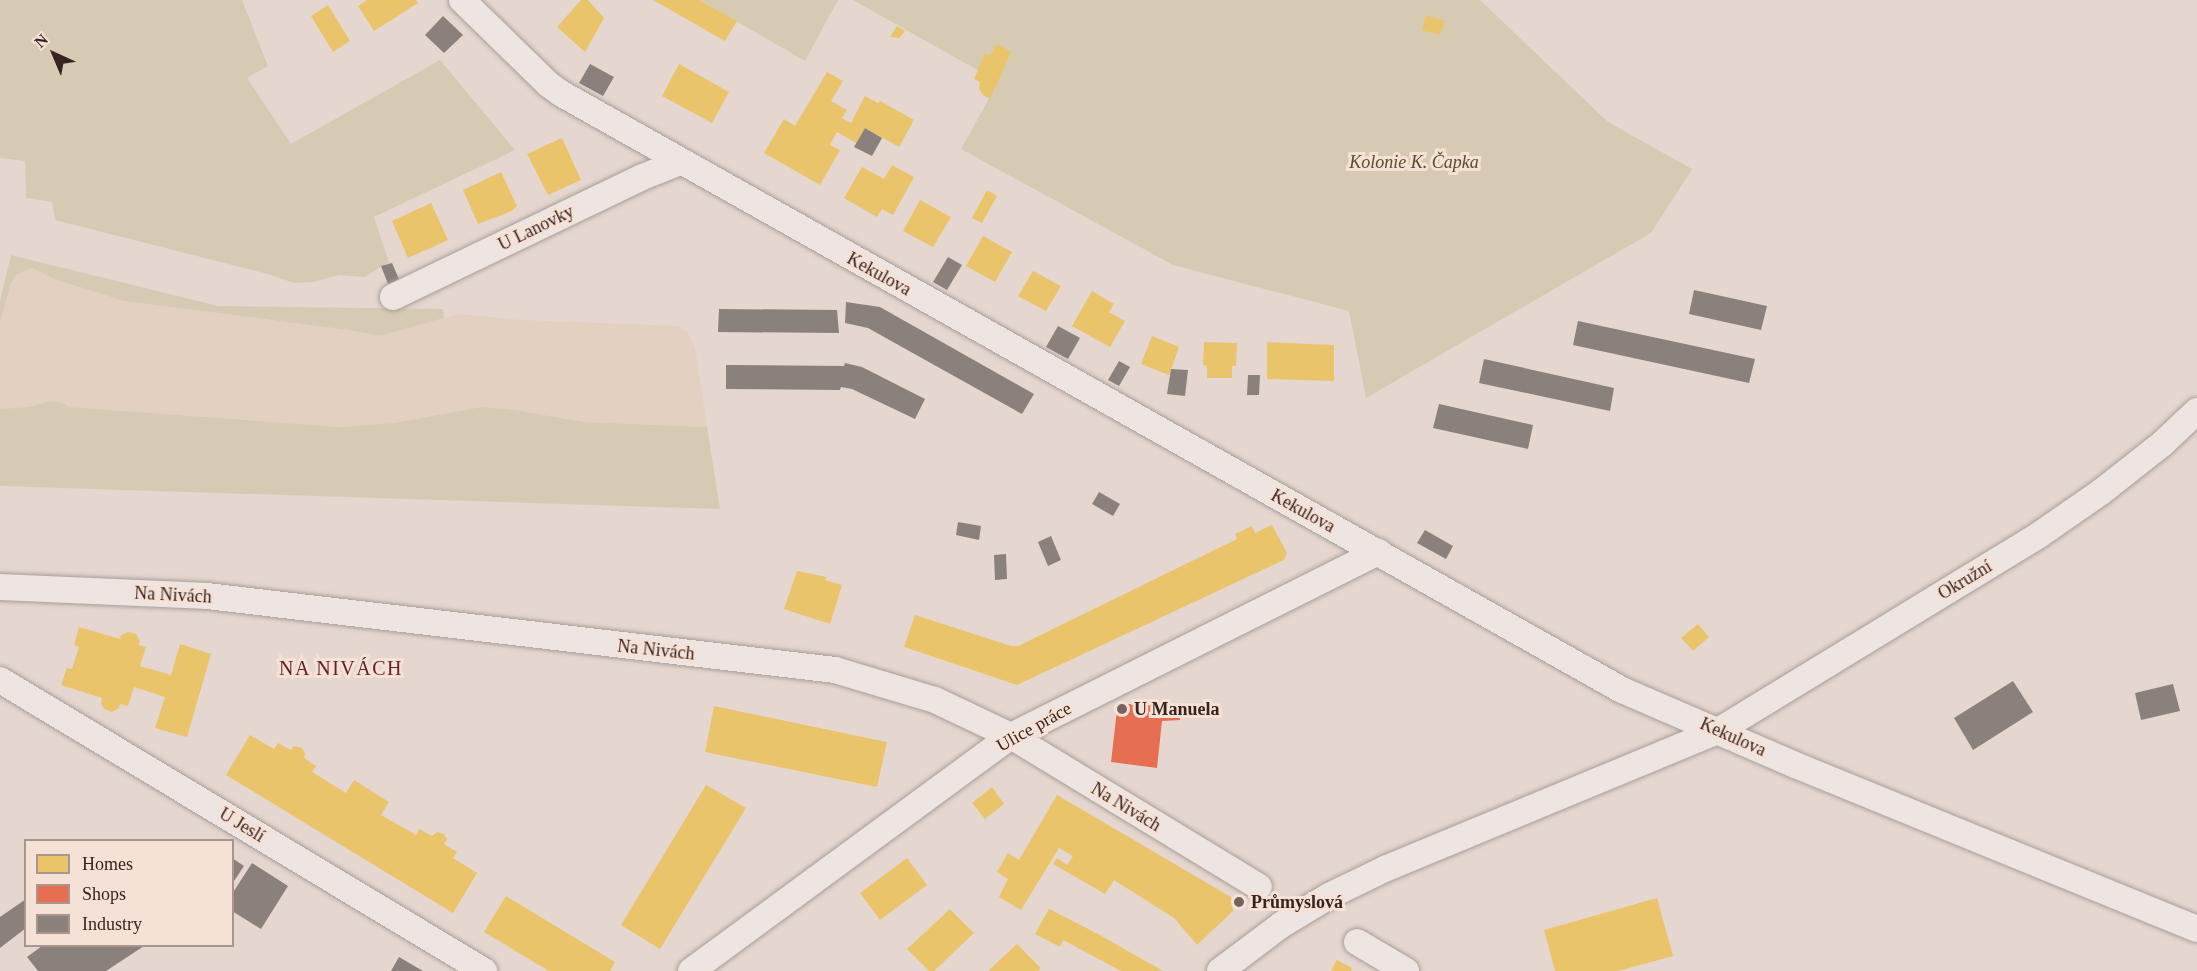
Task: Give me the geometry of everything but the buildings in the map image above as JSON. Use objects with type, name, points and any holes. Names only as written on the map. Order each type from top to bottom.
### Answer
[{"type":"street","name":"Kekulova","points":[[462,0],[548,84],[680,162],[1622,690],[1795,765],[2197,929]]},
{"type":"street","name":"U Lanovky","points":[[393,297],[640,178],[680,162]]},
{"type":"street","name":"Okružní","points":[[1718,730],[2039,535],[2101,492],[2162,444],[2197,411]]},
{"type":"street","name":"Ulice práce","points":[[691,971],[1011,736],[1378,552]]},
{"type":"street","name":"Na Nivách","points":[[0,587],[207,596],[835,670],[935,700],[1011,736],[1259,887]]},
{"type":"street","name":"U Jeslí","points":[[0,680],[483,971]]},
{"type":"street","points":[[1220,971],[1281,925],[1329,896],[1387,868],[1718,730]]},
{"type":"street","points":[[1358,942],[1406,971]]},
{"type":"shaded area","points":[[32,268],[54,279],[124,301],[380,336],[459,314],[522,320],[679,326],[687,331],[695,347],[707,427],[584,422],[515,410],[481,407],[394,423],[340,427],[69,407],[64,403],[51,401],[28,407],[0,409],[0,322],[5,298],[16,275]]},
{"type":"green space","points":[[0,0],[242,0],[268,66],[247,78],[291,144],[440,60],[515,150],[374,217],[389,262],[365,277],[339,275],[313,282],[294,283],[268,274],[55,220],[52,202],[26,198],[25,161],[0,158]]},
{"type":"green space","points":[[700,0],[838,0],[805,61]]},
{"type":"green space","name":"Kolonie K. Čapka","points":[[853,0],[1480,0],[1608,122],[1692,169],[1651,233],[1366,398],[1349,311],[1173,265],[961,149],[995,88],[979,71]]},
{"type":"green space","points":[[11,255],[218,306],[443,309],[444,318],[380,336],[124,301],[54,279],[32,268],[16,275],[11,284],[0,322],[0,301]]},
{"type":"green space","points":[[51,401],[64,403],[69,407],[340,427],[394,423],[481,407],[515,410],[584,422],[707,427],[720,509],[0,486],[0,409],[28,407]]},
{"type":"place","name":"U Manuela","points":[[1122,709]]},
{"type":"place","name":"Průmyslová","points":[[1239,902]]},
{"type":"district","name":"NA NIVÁCH","points":[[341,668]]}]
